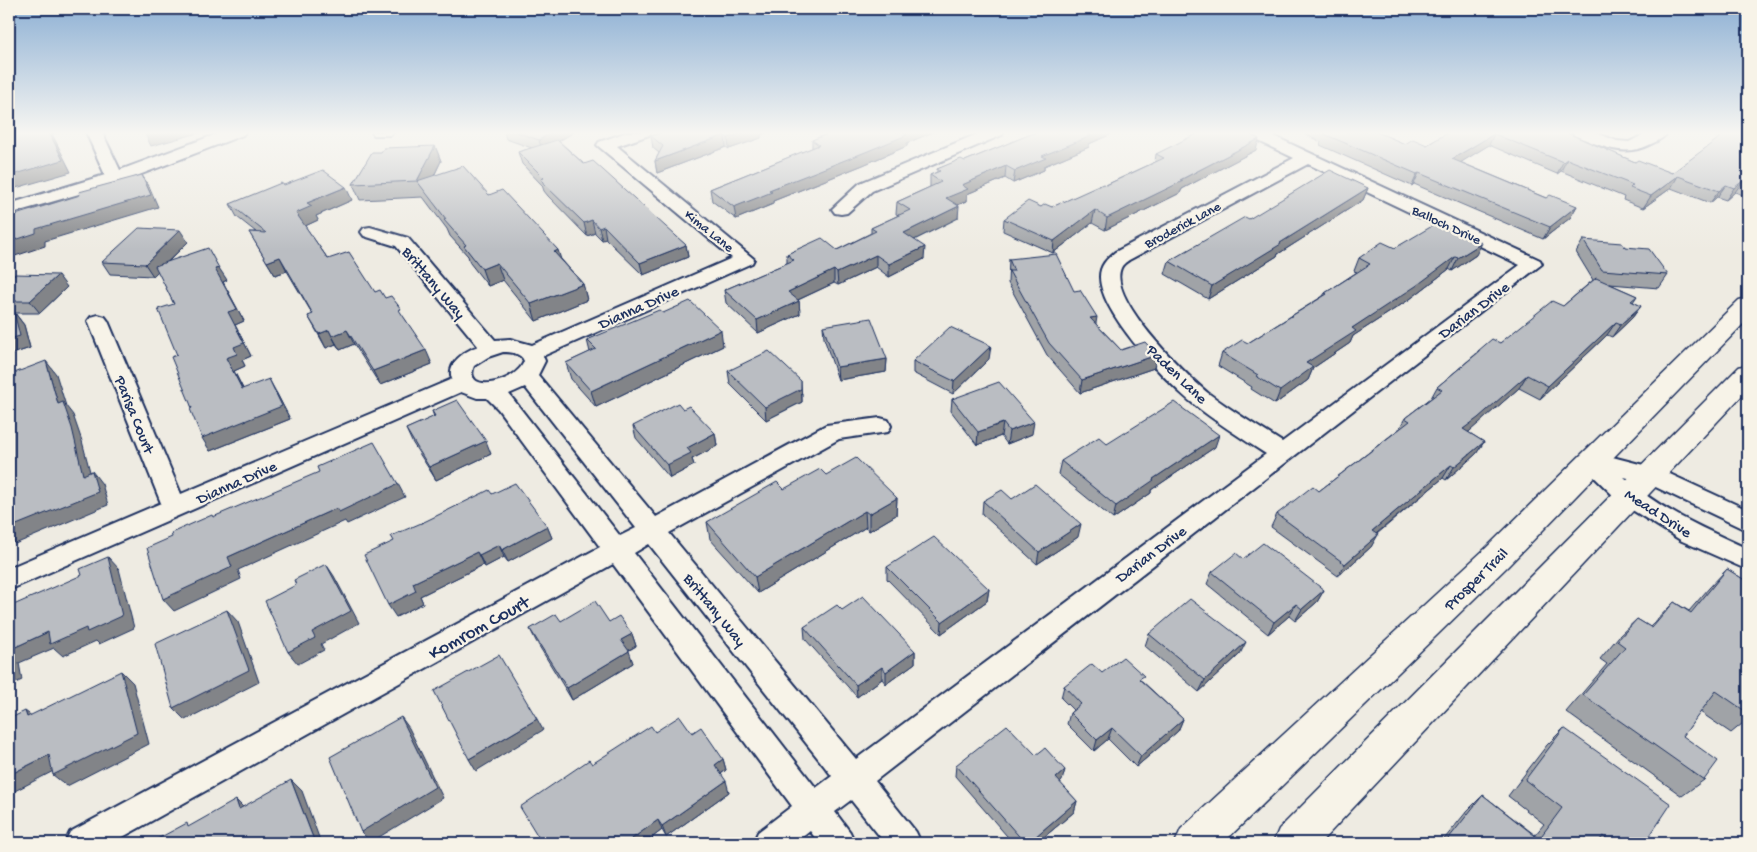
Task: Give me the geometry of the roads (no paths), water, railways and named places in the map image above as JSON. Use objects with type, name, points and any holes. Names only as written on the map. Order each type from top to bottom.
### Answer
[{"type":"main road","name":"Prosper Trail","points":[[1195,843],[1497,557],[1748,305]]},
{"type":"main road","points":[[1293,843],[1641,486],[1748,373]]},
{"type":"street","points":[[112,172],[115,178]]},
{"type":"street","points":[[9,209],[132,172]]},
{"type":"street","name":"Kima Lane","points":[[637,172],[745,259]]},
{"type":"street","points":[[841,209],[866,187],[902,172]]},
{"type":"street","name":"Broderick Lane","points":[[1112,265],[1122,256],[1282,172]]},
{"type":"street","name":"Balloch Drive","points":[[1337,172],[1532,264]]},
{"type":"street","name":"Brittany Way","points":[[370,232],[402,242],[490,347]]},
{"type":"street","name":"Dianna Drive","points":[[529,364],[745,259]]},
{"type":"street","name":"Darian Drive","points":[[769,843],[1532,264]]},
{"type":"street","name":"Paden Lane","points":[[1112,265],[1110,279],[1117,300],[1123,312],[1155,354],[1199,397],[1282,453]]},
{"type":"street","name":"Parisa Court","points":[[98,320],[175,508]]},
{"type":"street","points":[[514,345],[524,348],[529,364],[517,383],[492,391],[470,387],[464,382],[461,374],[463,366],[469,358],[490,347],[514,345]]},
{"type":"street","name":"Brittany Way","points":[[529,364],[652,531],[905,843]]},
{"type":"street","name":"Dianna Drive","points":[[9,580],[464,382]]},
{"type":"street","points":[[492,391],[506,404],[839,843]]},
{"type":"street","name":"Komrom Court","points":[[81,843],[834,431],[880,426]]},
{"type":"street","name":"Mead Drive","points":[[1592,461],[1641,486],[1748,521]]},
{"type":"street","name":"Mead Drive","points":[[1641,486],[1691,534],[1748,560]]}]
